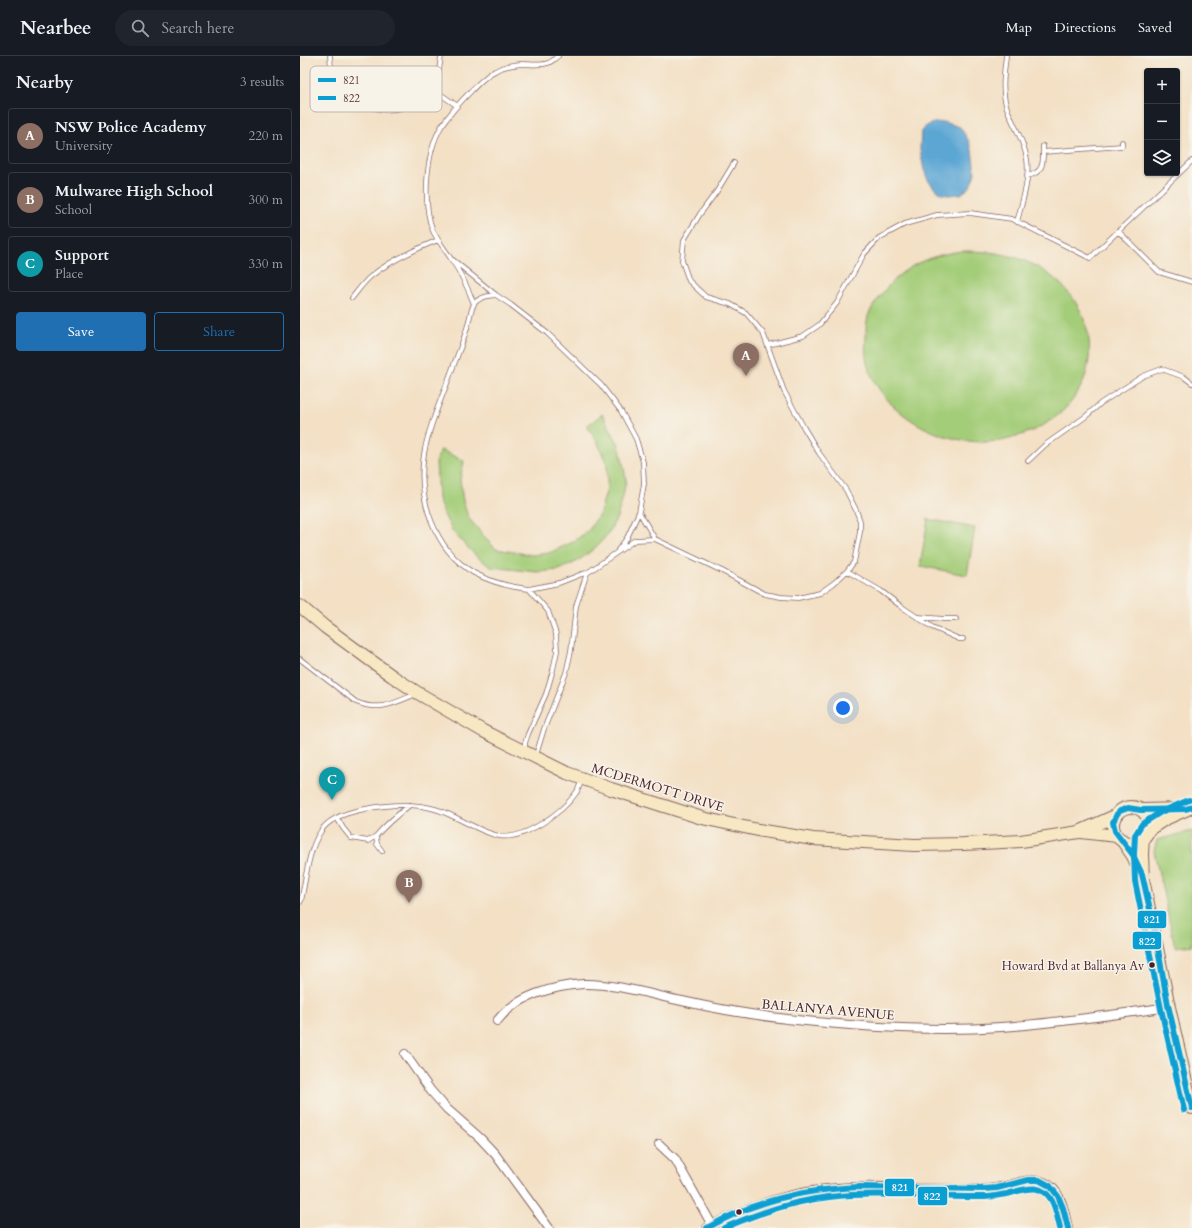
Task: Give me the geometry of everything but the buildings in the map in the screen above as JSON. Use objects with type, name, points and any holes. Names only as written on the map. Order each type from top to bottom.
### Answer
[{"type":"main road","name":"MCDERMOTT DRIVE","points":[[300,606],[358,652],[392,676],[483,731],[582,779],[702,818],[758,830],[813,839],[914,845],[1021,841],[1079,832],[1115,816]]},
{"type":"main road","points":[[1143,878],[1133,856],[1113,826],[1115,816],[1124,808],[1136,807],[1147,817],[1149,826],[1142,854],[1143,878],[1169,1007],[1190,1092],[1192,1108]]},
{"type":"main road","points":[[1141,810],[1189,808]]},
{"type":"main road","points":[[1120,838],[1127,842],[1139,841],[1159,822],[1189,808]]},
{"type":"main road","name":"MCDERMOTT DRIVE","points":[[1079,832],[1120,838]]},
{"type":"street","name":"BALLANYA AVENUE","points":[[497,1021],[502,1014],[511,1007],[530,996],[554,988],[584,984],[614,987],[756,1016],[868,1026],[958,1028],[1000,1027],[1080,1020],[1169,1007]]},
{"type":"street","points":[[405,1054],[431,1091],[447,1109],[480,1138],[495,1154],[549,1228]]},
{"type":"street","points":[[659,1144],[675,1159],[709,1227],[766,1202],[801,1193],[860,1187],[1000,1188],[1031,1180],[1043,1182],[1053,1187],[1059,1196],[1068,1228]]},
{"type":"lane","points":[[330,56],[331,66]]},
{"type":"lane","points":[[440,66],[441,56]]},
{"type":"lane","points":[[558,56],[549,63],[539,65],[510,65],[495,71],[484,78],[456,105],[440,129],[431,153],[428,173],[428,212],[438,240],[451,258],[468,288],[474,304],[467,330],[432,424],[426,446],[422,475],[424,498],[428,515],[443,542],[461,563],[473,572],[487,579],[513,587],[529,589],[559,583],[587,573],[635,540],[655,539],[722,571],[765,594],[798,598],[820,593],[834,583],[854,562],[859,539],[860,521],[853,501],[819,453],[784,391],[763,333],[746,313],[730,304],[706,297],[690,282],[682,261],[684,240],[734,163]]},
{"type":"lane","points":[[1006,56],[1003,85],[1004,96],[1007,107],[1025,148],[1027,159],[1027,176],[1017,222]]},
{"type":"lane","points":[[442,95],[456,105]]},
{"type":"lane","points":[[1043,152],[1097,146],[1122,146],[1122,142]]},
{"type":"lane","points":[[1065,145],[1066,150]]},
{"type":"lane","points":[[1027,176],[1039,172],[1042,164],[1043,146]]},
{"type":"lane","points":[[768,345],[803,336],[819,325],[837,303],[864,254],[879,238],[905,224],[937,215],[970,213],[1012,219],[1090,258],[1192,161]]},
{"type":"lane","points":[[1118,231],[1159,272],[1192,282]]},
{"type":"lane","points":[[352,298],[369,278],[393,262],[438,240]]},
{"type":"lane","points":[[451,258],[496,295],[547,333],[601,385],[621,411],[636,439],[643,462],[644,484],[638,512],[627,538],[616,552]]},
{"type":"lane","points":[[474,304],[484,297],[496,295]]},
{"type":"lane","points":[[1028,461],[1045,445],[1085,417],[1101,403],[1143,376],[1162,369],[1184,377],[1192,383]]},
{"type":"lane","points":[[638,512],[655,539]]},
{"type":"lane","points":[[847,571],[881,591],[902,607],[932,626],[959,639],[963,639]]},
{"type":"lane","points":[[530,754],[544,729],[566,673],[571,651],[576,606],[587,573]]},
{"type":"lane","points":[[529,589],[548,611],[556,634],[557,650],[546,694],[525,743],[530,754]]},
{"type":"lane","points":[[916,616],[956,619]]},
{"type":"lane","points":[[300,659],[356,702],[366,706],[378,707],[389,705],[418,693]]},
{"type":"lane","points":[[300,902],[312,849],[321,830],[330,822],[347,812],[394,805],[410,805],[435,809],[491,834],[502,837],[512,836],[543,823],[557,813],[577,792],[582,779]]},
{"type":"lane","points":[[337,818],[342,828],[351,838],[368,841],[376,836],[393,818],[410,805]]},
{"type":"lane","points":[[376,836],[377,844],[382,851]]},
{"type":"green space","points":[[962,251],[998,253],[1015,257],[1032,264],[1058,282],[1076,303],[1087,327],[1090,353],[1085,378],[1072,400],[1052,420],[1024,434],[1007,440],[985,442],[965,440],[944,436],[925,428],[907,417],[891,404],[878,388],[869,370],[867,362],[865,345],[868,318],[873,306],[887,287],[905,271],[925,260]]},
{"type":"green space","points":[[602,414],[619,445],[626,480],[617,517],[608,534],[595,548],[578,561],[559,570],[537,572],[491,567],[475,555],[453,532],[438,499],[436,460],[441,450],[464,461],[460,480],[463,501],[468,517],[496,549],[532,555],[549,553],[573,542],[589,530],[600,513],[607,488],[607,465],[598,443],[587,426]]},
{"type":"green space","points":[[928,519],[975,528],[967,575],[920,566]]},
{"type":"green space","points":[[1192,831],[1192,945],[1175,947],[1154,851],[1157,840]]},
{"type":"water","points":[[943,122],[960,127],[969,141],[972,150],[975,173],[970,187],[961,194],[942,194],[935,189],[928,180],[924,170],[920,149],[921,131],[926,126]]},
{"type":"transit line","name":"822","points":[[1184,1110],[1161,1009],[1135,881],[1134,854],[1135,835],[1142,824],[1161,812],[1189,800]]},
{"type":"transit line","name":"821","points":[[1192,807],[1186,809],[1141,810],[1128,808],[1120,811],[1113,822],[1115,831],[1133,855],[1142,874],[1154,927],[1168,1005],[1192,1108]]},
{"type":"transit line","name":"821","points":[[707,1228],[743,1210],[781,1198],[820,1190],[860,1187],[984,1189],[997,1188],[1028,1180],[1039,1180],[1050,1186],[1058,1196],[1068,1228]]},
{"type":"transit line","name":"822","points":[[724,1228],[775,1208],[802,1201],[829,1197],[848,1195],[988,1197],[1031,1188],[1043,1191],[1048,1195],[1055,1207],[1060,1228]]},
{"type":"place","name":"NSW Police Academy","points":[[746,376]]},
{"type":"place","name":"Support","points":[[332,800]]},
{"type":"place","name":"Mulwaree High School","points":[[409,903]]},
{"type":"place","name":"Howard Bvd at Ballanya Av","points":[[1152,965]]}]
